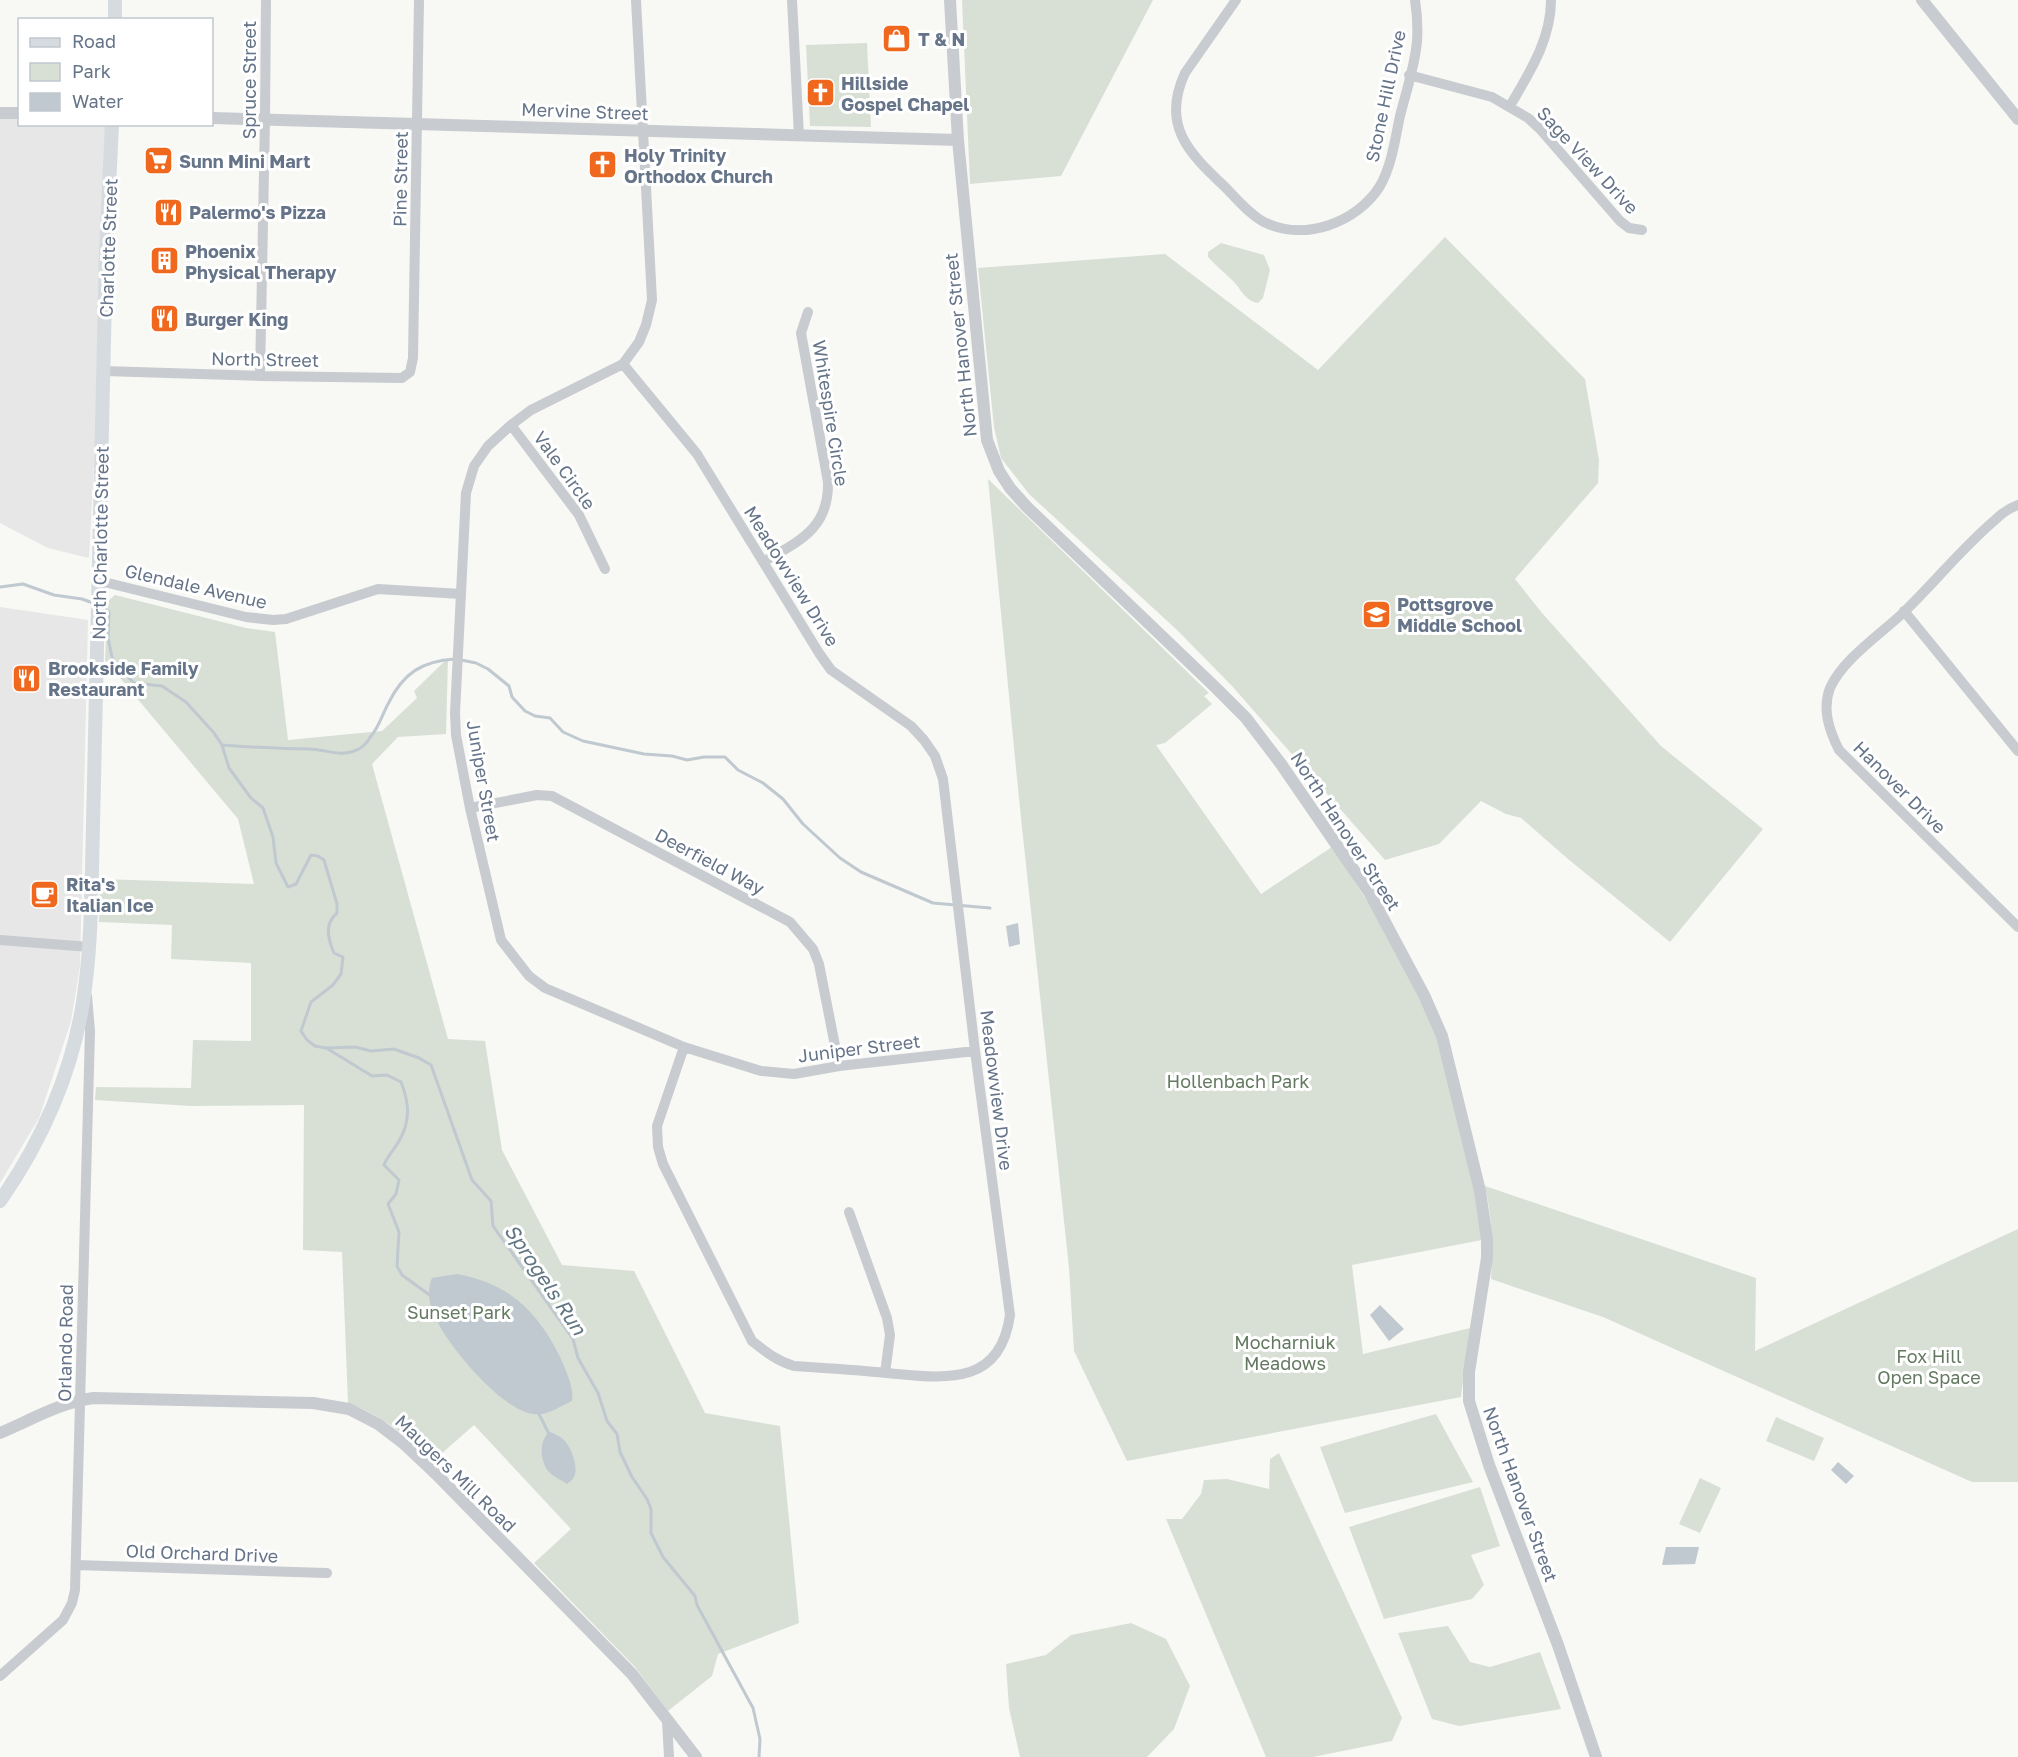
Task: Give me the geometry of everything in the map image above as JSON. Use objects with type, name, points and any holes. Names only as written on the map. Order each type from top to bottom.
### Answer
[{"type":"main road","points":[[115,0],[115,18]]},
{"type":"main road","name":"Charlotte Street","points":[[104,370],[112,126]]},
{"type":"main road","name":"North Charlotte Street","points":[[0,1201],[29,1155],[56,1100],[77,1032],[86,981],[90,947],[104,370]]},
{"type":"street","name":"Spruce Street","points":[[260,376],[266,120],[266,0]]},
{"type":"street","name":"Pine Street","points":[[413,358],[419,0]]},
{"type":"street","name":"Juniper Street","points":[[636,0],[652,300],[646,325],[639,342],[623,364],[531,410],[488,446],[474,466],[466,493],[456,735],[501,940],[529,975],[545,988],[684,1047],[761,1071],[794,1074],[839,1066],[975,1051]]},
{"type":"street","points":[[792,0],[799,136]]},
{"type":"street","name":"North Hanover Street","points":[[950,0],[958,140],[982,412],[987,440],[999,471],[1010,488],[1035,515],[1246,718],[1369,892],[1435,1017],[1453,1078],[1480,1191],[1487,1240],[1483,1290],[1469,1372],[1469,1401],[1489,1465],[1569,1675],[1596,1757]]},
{"type":"street","name":"Stone Hill Drive","points":[[1236,0],[1185,73],[1175,102],[1176,115],[1182,137],[1195,159],[1254,216],[1264,222],[1294,230],[1309,230],[1350,215],[1371,197],[1379,186],[1389,165],[1417,42],[1415,0]]},
{"type":"street","points":[[1509,106],[1534,65],[1545,39],[1551,0]]},
{"type":"street","points":[[1922,0],[2018,119]]},
{"type":"street","name":"Sage View Drive","points":[[1409,75],[1492,97],[1509,106],[1540,129],[1620,221],[1629,228],[1642,230]]},
{"type":"street","points":[[0,113],[18,113]]},
{"type":"street","name":"Mervine Street","points":[[213,118],[958,140]]},
{"type":"street","name":"Whitespire Circle","points":[[763,562],[799,541],[815,528],[828,500],[828,482],[801,333],[808,312]]},
{"type":"street","name":"North Street","points":[[104,370],[260,376],[402,378],[410,372],[413,358]]},
{"type":"street","name":"Meadowview Drive","points":[[623,364],[697,454],[831,670],[910,726],[935,756],[943,779],[975,1051],[1010,1315],[1004,1343],[987,1364],[976,1371],[961,1375],[937,1377],[794,1366],[770,1356],[752,1341],[663,1164],[658,1146],[657,1126],[684,1047]]},
{"type":"street","name":"Vale Circle","points":[[511,425],[579,515],[605,569]]},
{"type":"street","name":"Hanover Drive","points":[[2018,505],[1995,519],[1904,611],[1849,662],[1837,676],[1826,703],[1827,717],[1839,750],[2018,927]]},
{"type":"street","name":"Glendale Avenue","points":[[100,581],[246,617],[273,620],[286,619],[378,589],[461,594]]},
{"type":"street","points":[[1904,611],[2018,751]]},
{"type":"street","name":"Deerfield Way","points":[[470,807],[537,795],[552,796],[790,922],[813,949],[819,964],[839,1066]]},
{"type":"street","points":[[0,940],[90,947]]},
{"type":"street","name":"Orlando Road","points":[[0,1676],[56,1626],[68,1612],[75,1590],[90,1031],[86,981]]},
{"type":"street","points":[[849,1212],[890,1335],[885,1372]]},
{"type":"street","name":"Maugers Mill Road","points":[[0,1433],[80,1400],[94,1398],[313,1403],[349,1409],[378,1424],[404,1443],[438,1476],[632,1674],[696,1757]]},
{"type":"street","name":"Old Orchard Drive","points":[[76,1565],[327,1573]]},
{"type":"street","points":[[667,1721],[669,1757]]},
{"type":"shaded area","points":[[0,117],[18,117],[18,126],[112,126],[89,558],[48,548],[0,523]]},
{"type":"shaded area","points":[[0,607],[88,620],[80,966],[71,1021],[39,1118],[0,1183]]},
{"type":"green space","points":[[962,0],[1153,0],[1061,176],[970,184]]},
{"type":"green space","points":[[867,43],[871,127],[810,126],[806,45]]},
{"type":"green space","points":[[1445,237],[1585,379],[1599,460],[1598,483],[1515,579],[1542,613],[1661,746],[1763,829],[1670,942],[1521,818],[1506,814],[1481,801],[1439,844],[1385,860],[1232,686],[1177,630],[1029,494],[1001,458],[994,427],[978,268],[1165,254],[1318,370]]},
{"type":"green space","points":[[1221,243],[1264,255],[1270,270],[1263,298],[1258,303],[1246,297],[1208,257],[1208,252]]},
{"type":"green space","name":"Hollenbach Park","points":[[988,479],[1209,693],[1204,696],[1212,704],[1165,743],[1156,745],[1261,894],[1332,847],[1369,904],[1414,988],[1437,1036],[1473,1181],[1482,1240],[1352,1265],[1363,1354],[1470,1328],[1461,1397],[1127,1461],[1074,1351],[1069,1268],[1019,799]]},
{"type":"green space","name":"Sunset Park","points":[[115,595],[246,628],[275,632],[288,740],[382,731],[417,698],[414,691],[448,658],[446,734],[398,737],[372,764],[448,1039],[485,1041],[502,1150],[562,1265],[634,1271],[705,1413],[780,1426],[799,1623],[718,1654],[712,1676],[668,1711],[635,1667],[534,1563],[571,1529],[474,1425],[432,1462],[393,1427],[373,1414],[348,1403],[342,1252],[303,1250],[304,1105],[192,1106],[95,1100],[96,1087],[191,1088],[193,1040],[251,1041],[251,963],[171,959],[172,925],[99,922],[100,879],[254,884],[238,819],[105,660],[108,601]]},
{"type":"green space","name":"Fox Hill Open Space","points":[[1485,1186],[1756,1278],[1755,1351],[2018,1229],[2018,1482],[1972,1482],[1603,1317],[1491,1279],[1491,1232]]},
{"type":"green space","points":[[1436,1414],[1473,1482],[1345,1513],[1320,1447]]},
{"type":"green space","points":[[1776,1417],[1824,1438],[1814,1461],[1766,1441]]},
{"type":"green space","points":[[1279,1453],[1402,1718],[1392,1741],[1313,1757],[1266,1757],[1166,1519],[1182,1519],[1201,1494],[1204,1480],[1227,1479],[1269,1489],[1270,1459]]},
{"type":"green space","points":[[1700,1478],[1721,1488],[1700,1533],[1679,1524]]},
{"type":"green space","points":[[1480,1487],[1500,1546],[1471,1555],[1484,1585],[1472,1599],[1384,1619],[1349,1527]]},
{"type":"green space","points":[[1131,1623],[1166,1639],[1190,1686],[1174,1729],[1147,1757],[1020,1757],[1009,1708],[1006,1664],[1046,1655],[1071,1635]]},
{"type":"green space","points":[[1448,1626],[1470,1662],[1490,1667],[1540,1652],[1561,1709],[1459,1726],[1432,1719],[1398,1633]]},
{"type":"water","points":[[1018,923],[1020,944],[1009,947],[1006,926]]},
{"type":"water","points":[[457,1274],[493,1285],[508,1293],[533,1315],[562,1361],[571,1386],[572,1401],[548,1412],[533,1414],[520,1410],[506,1401],[476,1374],[440,1327],[430,1301],[432,1278]]},
{"type":"water","points":[[1380,1305],[1404,1329],[1389,1341],[1370,1315]]},
{"type":"water","points":[[550,1432],[563,1439],[569,1446],[573,1457],[575,1473],[573,1479],[567,1484],[549,1472],[542,1457],[542,1446]]},
{"type":"water","points":[[1838,1462],[1854,1476],[1846,1484],[1831,1470]]},
{"type":"water","points":[[1666,1547],[1699,1547],[1695,1564],[1662,1565]]},
{"type":"waterway","name":"Sprogels Run","points":[[0,587],[23,584],[54,595],[93,603]]},
{"type":"waterway","name":"Sprogels Run","points":[[102,606],[109,612],[108,638],[112,657],[117,666],[134,683],[162,686],[186,702],[222,745],[229,768],[251,798],[263,808],[273,837],[276,863],[288,887],[296,884],[311,855],[324,860],[337,904],[337,913],[330,922],[329,937],[334,953],[343,957],[341,974],[333,985],[311,1002],[301,1031],[315,1046],[355,1047],[371,1051],[394,1049],[431,1065],[472,1180],[491,1201],[493,1226],[573,1339],[578,1358],[598,1393],[607,1421],[617,1434],[620,1452],[632,1477],[647,1499],[651,1509],[651,1533],[663,1557],[695,1596],[697,1605],[753,1708],[760,1739],[759,1757]]},
{"type":"waterway","points":[[222,745],[315,749],[349,753],[364,745],[374,732],[394,693],[407,677],[423,666],[455,659]]},
{"type":"waterway","points":[[461,660],[476,663],[488,669],[509,686],[512,697],[525,711],[535,716],[550,718],[563,732],[583,741],[644,754],[672,756],[687,760],[725,757],[738,770],[763,783],[783,799],[803,824],[840,858],[861,872],[933,903],[990,908]]},
{"type":"waterway","points":[[328,1049],[372,1076],[387,1075],[401,1082],[406,1097],[407,1119],[403,1134],[384,1165],[399,1180],[396,1194],[388,1204],[399,1232],[397,1266],[402,1275],[431,1296]]},
{"type":"waterway","points":[[538,1412],[550,1436]]},
{"type":"place","name":"T & N","points":[[897,39]]},
{"type":"place","name":"Hillside Gospel Chapel","points":[[820,93]]},
{"type":"place","name":"Sunn Mini Mart","points":[[158,161]]},
{"type":"place","name":"Holy Trinity Orthodox Church","points":[[603,165]]},
{"type":"place","name":"Palermo's Pizza","points":[[168,212]]},
{"type":"place","name":"Phoenix Physical Therapy","points":[[164,261]]},
{"type":"place","name":"Burger King","points":[[164,319]]},
{"type":"place","name":"Pottsgrove Middle School","points":[[1376,614]]},
{"type":"place","name":"Brookside Family Restaurant","points":[[27,678]]},
{"type":"place","name":"Rita's Italian Ice","points":[[45,894]]},
{"type":"park label","name":"Mocharniuk Meadows","points":[[1285,1352]]}]
